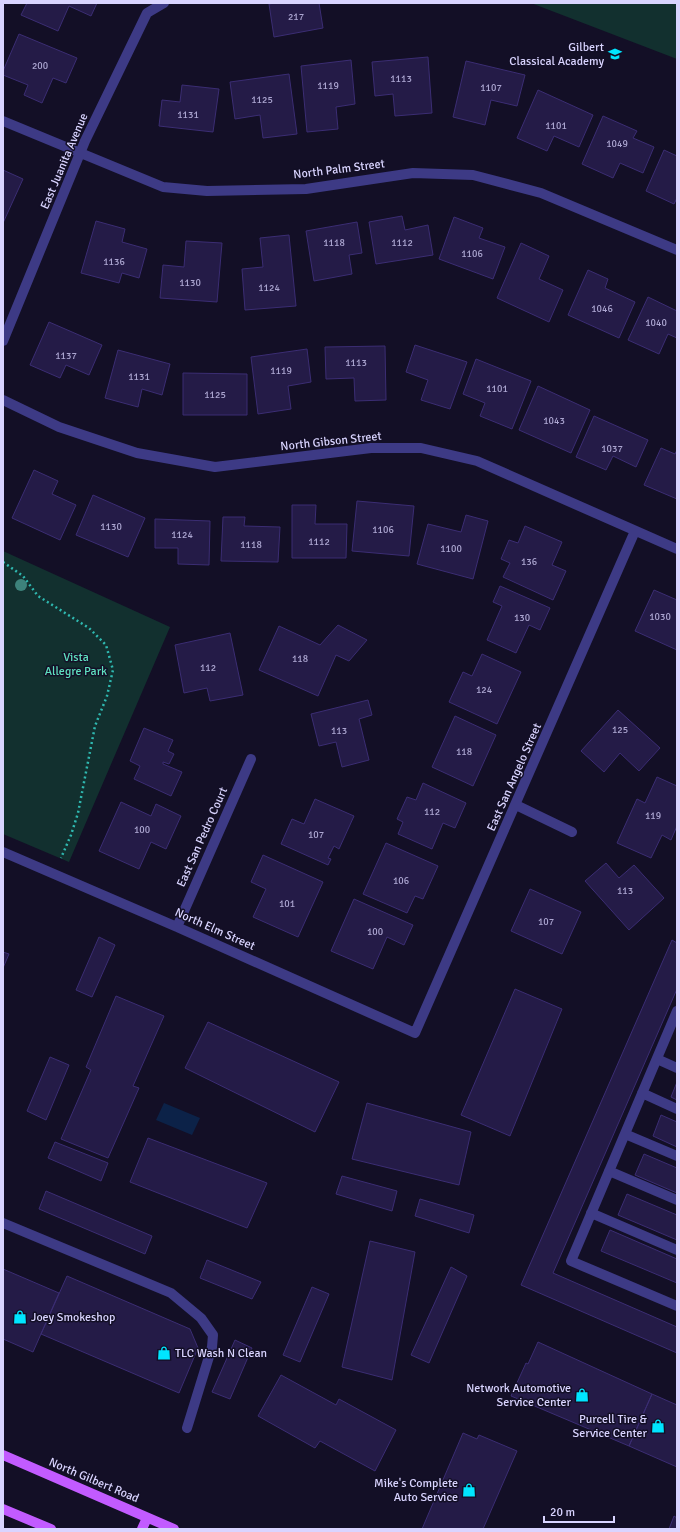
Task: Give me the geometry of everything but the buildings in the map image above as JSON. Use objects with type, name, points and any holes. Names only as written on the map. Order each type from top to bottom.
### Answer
[{"type":"main road","name":"North Gilbert Road","points":[[3,1455],[174,1529]]},
{"type":"main road","points":[[3,1509],[51,1529]]},
{"type":"main road","points":[[142,1529],[147,1518]]},
{"type":"street","name":"East Juanita Avenue","points":[[3,341],[85,141],[147,14],[164,3]]},
{"type":"street","name":"North Palm Street","points":[[3,121],[163,187],[207,191],[306,189],[413,172],[473,175],[541,193],[677,250]]},
{"type":"street","name":"North Gibson Street","points":[[3,400],[59,427],[137,453],[215,467],[371,448],[422,448],[477,461],[677,549]]},
{"type":"street","name":"East San Angelo Street","points":[[415,1033],[635,531]]},
{"type":"street","name":"East San Pedro Court","points":[[177,926],[251,759]]},
{"type":"street","points":[[516,805],[572,832]]},
{"type":"street","name":"North Elm Street","points":[[3,852],[177,926],[415,1033]]},
{"type":"street","points":[[676,1015],[571,1261],[677,1306]]},
{"type":"street","points":[[657,1059],[677,1068]]},
{"type":"street","points":[[642,1093],[677,1109]]},
{"type":"street","points":[[625,1134],[677,1156]]},
{"type":"street","points":[[609,1171],[677,1200]]},
{"type":"street","points":[[591,1213],[677,1250]]},
{"type":"street","points":[[3,1224],[171,1293],[201,1318],[213,1335],[212,1347],[187,1428]]},
{"type":"path","points":[[3,562],[23,576],[38,596],[89,628],[106,645],[113,670],[107,696],[95,726],[78,813],[71,835],[54,874]]},
{"type":"green space","points":[[531,3],[677,3],[677,59]]},
{"type":"green space","name":"Vista Allegre Park","points":[[3,551],[170,627],[69,862],[3,834]]},
{"type":"water","points":[[164,1103],[200,1118],[192,1135],[156,1120]]},
{"type":"place","name":"Gilbert Classical Academy","points":[[615,54]]},
{"type":"place","name":"Joey Smokeshop","points":[[20,1317]]},
{"type":"place","name":"TLC Wash N Clean","points":[[164,1353]]},
{"type":"place","name":"Network Automotive Service Center","points":[[582,1395]]},
{"type":"place","name":"Purcell Tire & Service Center","points":[[658,1426]]},
{"type":"place","name":"Mike's Complete Auto Service","points":[[469,1490]]}]
